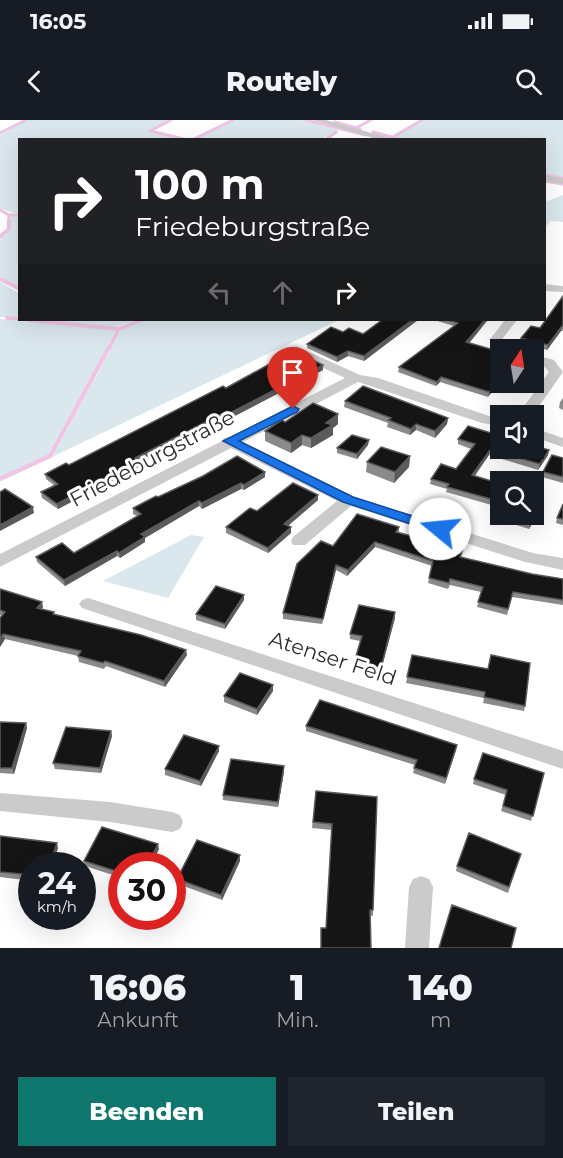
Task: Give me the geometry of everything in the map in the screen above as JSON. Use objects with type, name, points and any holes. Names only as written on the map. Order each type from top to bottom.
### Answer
[{"type":"street","points":[[317,120],[384,138]]},
{"type":"street","points":[[546,178],[563,181]]},
{"type":"street","points":[[546,287],[563,289]]},
{"type":"street","points":[[497,339],[511,321]]},
{"type":"street","points":[[296,350],[357,378],[373,381],[490,420]]},
{"type":"street","points":[[544,362],[549,363],[556,372],[544,388]]},
{"type":"street","name":"Friedeburgstraße","points":[[0,561],[229,441],[357,378]]},
{"type":"street","points":[[544,436],[563,443]]},
{"type":"street","points":[[229,441],[348,500],[531,558],[563,564]]},
{"type":"street","points":[[299,541],[348,500]]},
{"type":"street","name":"Atenser Feld","points":[[88,604],[563,760]]},
{"type":"street","points":[[0,802],[110,812],[172,822]]},
{"type":"street","points":[[417,948],[421,887]]},
{"type":"shaded area","points":[[28,120],[169,120],[149,132],[178,138],[18,138],[18,214],[0,209],[0,135]]},
{"type":"shaded area","points":[[235,120],[302,120],[339,130],[323,138],[196,138]]},
{"type":"shaded area","points":[[424,120],[563,120],[563,177],[546,174],[546,138],[395,137]]},
{"type":"shaded area","points":[[563,195],[563,222],[551,221],[546,226],[546,202]]},
{"type":"shaded area","points":[[11,216],[18,216],[18,287],[0,278],[0,240],[11,230]]},
{"type":"shaded area","points":[[0,282],[18,292],[18,314],[17,317],[0,317]]},
{"type":"shaded area","points":[[0,319],[116,330],[48,455],[0,477]]},
{"type":"shaded area","points":[[49,321],[133,321],[117,327]]},
{"type":"shaded area","points":[[144,321],[337,321],[52,457],[121,330]]},
{"type":"shaded area","points":[[191,535],[204,537],[168,598],[103,581]]},
{"type":"building","points":[[563,296],[563,326],[548,345],[544,344],[544,339],[521,338],[531,326],[540,328]]},
{"type":"building","points":[[381,321],[411,321],[364,356],[348,351],[337,357],[307,344],[331,327],[343,332],[349,328],[363,334]]},
{"type":"building","points":[[451,321],[484,321],[466,342],[490,349],[489,392],[441,377],[437,382],[399,367],[458,323]]},
{"type":"building","points":[[293,351],[323,365],[135,458],[139,460],[57,504],[41,492],[58,484],[45,474],[66,463],[69,465],[223,386],[226,388]]},
{"type":"building","points":[[363,386],[448,418],[435,431],[416,424],[411,429],[388,420],[391,418],[345,401]]},
{"type":"building","points":[[313,403],[338,414],[326,423],[333,425],[311,438],[302,435],[291,443],[265,431],[282,420],[285,422]]},
{"type":"building","points":[[468,426],[490,433],[490,450],[472,475],[490,481],[490,499],[447,487],[449,484],[431,479],[441,464],[456,469],[475,444],[458,439]]},
{"type":"building","points":[[352,435],[369,440],[357,454],[337,448]]},
{"type":"building","points":[[381,447],[410,456],[395,472],[367,462]]},
{"type":"building","points":[[544,449],[549,450],[544,458]]},
{"type":"building","points":[[552,455],[563,458],[563,477],[544,471]]},
{"type":"building","points":[[237,456],[265,472],[244,485],[241,483],[202,503],[199,501],[141,534],[145,537],[119,553],[117,551],[64,580],[36,557],[62,543],[74,553],[141,514],[133,508],[203,476]]},
{"type":"building","points":[[522,459],[543,459],[540,464]]},
{"type":"building","points":[[293,483],[318,495],[284,524],[291,527],[268,548],[226,527],[250,508],[257,511]]},
{"type":"building","points":[[5,489],[33,507],[0,525],[0,492]]},
{"type":"building","points":[[563,504],[563,519],[557,518]]},
{"type":"building","points":[[357,514],[399,527],[396,532],[463,549],[460,557],[563,579],[563,600],[513,592],[508,609],[478,602],[483,587],[450,579],[449,583],[429,578],[433,561],[375,542],[348,570],[336,565],[323,619],[283,613],[297,564],[321,541],[333,546]]},
{"type":"building","points":[[216,586],[244,595],[225,624],[196,614]]},
{"type":"building","points":[[0,589],[42,602],[37,608],[54,612],[53,614],[141,635],[186,650],[164,681],[105,661],[103,663],[78,656],[81,651],[3,634],[0,639],[0,618],[5,612],[0,610]]},
{"type":"building","points":[[359,605],[395,612],[381,668],[354,663],[362,636],[350,634]]},
{"type":"building","points":[[412,655],[488,669],[491,655],[530,663],[525,706],[484,697],[485,692],[407,677]]},
{"type":"building","points":[[240,673],[273,685],[257,709],[224,696]]},
{"type":"building","points":[[320,700],[457,745],[446,778],[414,768],[417,760],[306,726]]},
{"type":"building","points":[[0,722],[26,723],[12,768],[0,768]]},
{"type":"building","points":[[66,727],[111,731],[100,768],[53,763]]},
{"type":"building","points":[[184,735],[219,746],[200,781],[165,769]]},
{"type":"building","points":[[483,753],[544,773],[533,816],[503,806],[507,790],[474,779]]},
{"type":"building","points":[[231,759],[284,766],[278,802],[223,795]]},
{"type":"building","points":[[316,791],[377,797],[373,910],[370,910],[371,948],[321,948],[321,928],[326,928],[332,824],[313,822]]},
{"type":"building","points":[[102,827],[158,844],[154,852],[108,852],[108,869],[96,865],[96,852],[89,852]]},
{"type":"building","points":[[469,833],[521,854],[509,887],[457,866]]},
{"type":"building","points":[[0,836],[57,843],[54,852],[18,852],[18,874],[0,872]]},
{"type":"building","points":[[197,840],[240,855],[221,895],[186,882],[186,861]]},
{"type":"building","points":[[452,905],[516,928],[511,948],[439,948]]},
{"type":"waterway","points":[[0,133],[26,120]]},
{"type":"waterway","points":[[171,120],[150,131],[180,138]]},
{"type":"waterway","points":[[196,138],[233,120]]},
{"type":"waterway","points":[[306,120],[366,135]]},
{"type":"waterway","points":[[356,128],[371,120]]},
{"type":"waterway","points":[[393,137],[422,120]]},
{"type":"waterway","points":[[335,122],[356,128]]},
{"type":"waterway","points":[[356,128],[360,129]]},
{"type":"waterway","points":[[328,138],[336,132]]},
{"type":"waterway","points":[[373,132],[395,138]]},
{"type":"waterway","points":[[546,175],[563,178]]},
{"type":"waterway","points":[[546,181],[563,184]]},
{"type":"waterway","points":[[0,210],[9,215]]},
{"type":"waterway","points":[[0,237],[9,229],[9,215]]},
{"type":"waterway","points":[[9,215],[18,215]]},
{"type":"waterway","points":[[0,279],[18,288]]},
{"type":"waterway","points":[[7,318],[18,319]]},
{"type":"waterway","points":[[38,321],[119,329]]},
{"type":"waterway","points":[[119,329],[139,321]]},
{"type":"waterway","points":[[109,348],[119,329]]},
{"type":"waterway","points":[[0,479],[50,456],[109,347]]},
{"type":"route","points":[[293,409],[229,441],[348,500],[440,529]]}]
